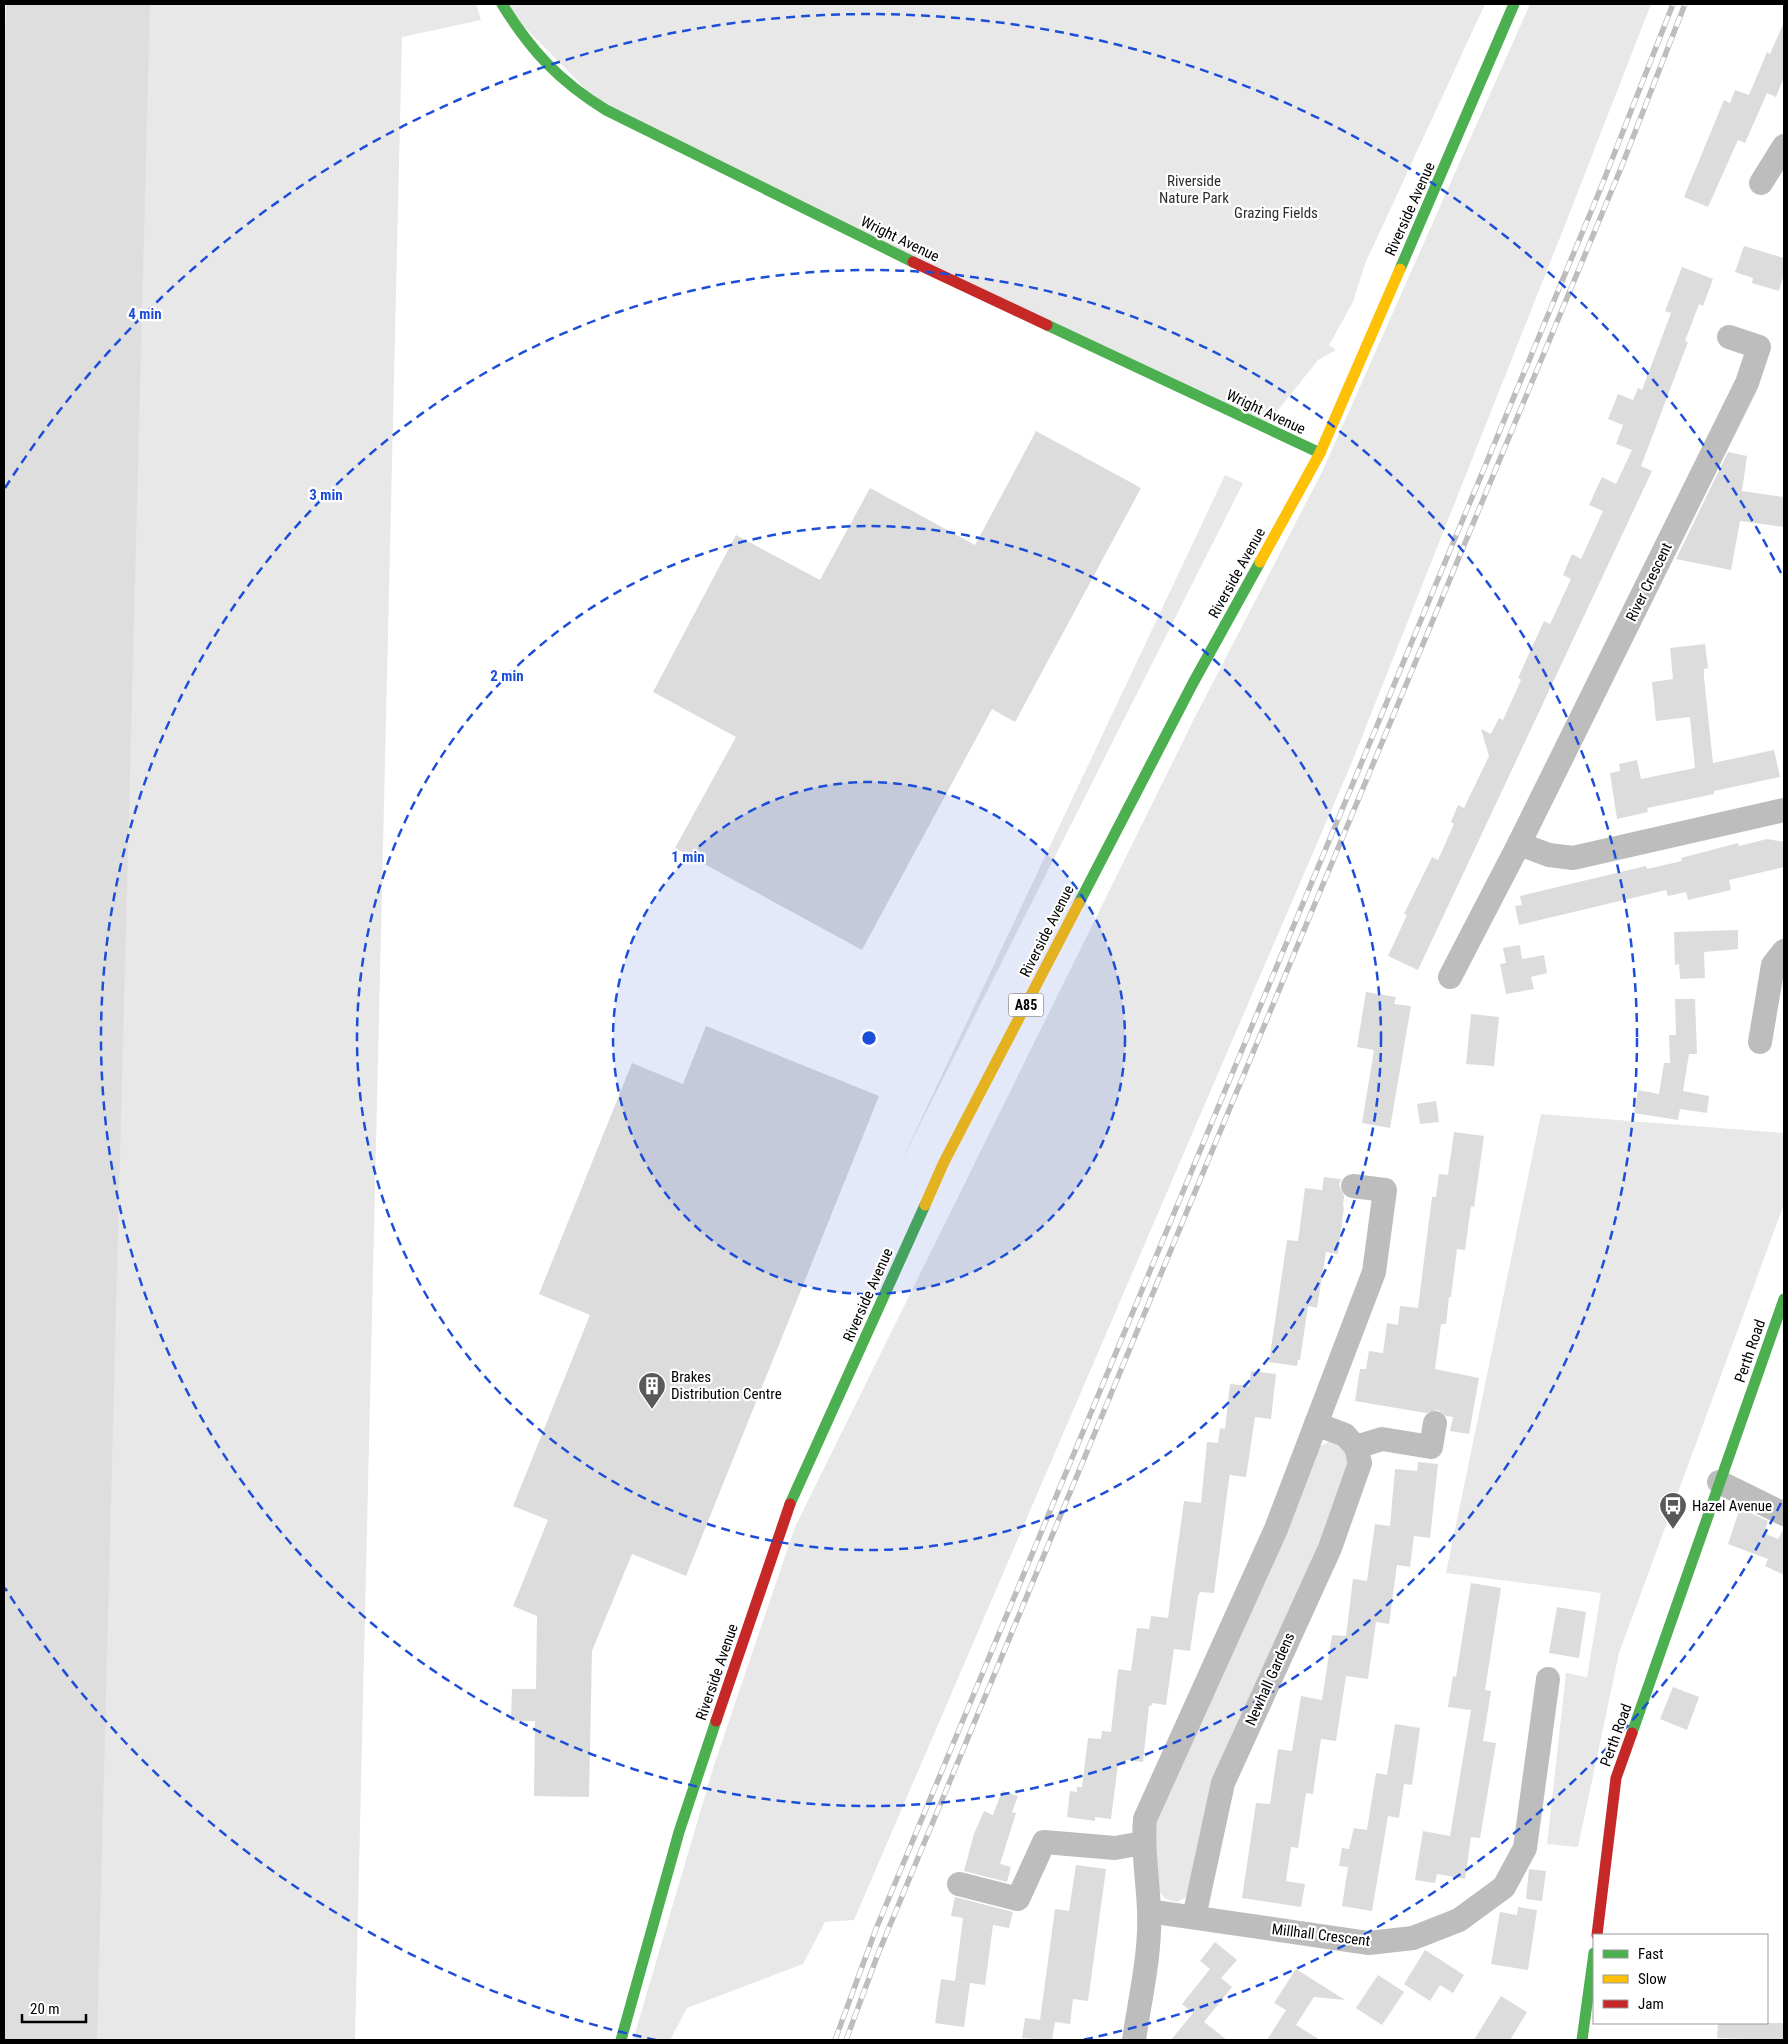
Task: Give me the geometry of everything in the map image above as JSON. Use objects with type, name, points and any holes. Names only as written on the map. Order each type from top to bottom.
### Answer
[{"type":"main road","name":"Wright Avenue","points":[[502,4],[537,57],[572,90],[606,110],[954,282],[1320,453]]},
{"type":"main road","name":"Riverside Avenue","points":[[621,2040],[679,1832],[790,1505],[944,1162],[1193,683],[1320,453],[1514,4]]},
{"type":"main road","name":"Perth Road","points":[[1597,1934],[1616,1778],[1784,1299]]},
{"type":"main road","points":[[1582,2040],[1593,1960]]},
{"type":"street","points":[[1761,183],[1784,146]]},
{"type":"street","name":"River Crescent","points":[[1450,978],[1520,844],[1747,383],[1759,347],[1729,337]]},
{"type":"street","points":[[1520,844],[1549,855],[1573,858],[1784,810]]},
{"type":"street","points":[[1760,1042],[1773,964],[1784,951]]},
{"type":"street","points":[[1134,2040],[1146,1951],[1149,1912],[1143,1843],[1145,1819],[1276,1529],[1374,1272],[1385,1190],[1353,1186]]},
{"type":"street","points":[[1316,1424],[1345,1435],[1356,1447],[1382,1439],[1431,1447],[1435,1423]]},
{"type":"street","name":"Newhall Gardens","points":[[1194,1917],[1223,1783],[1330,1548],[1360,1464],[1356,1447]]},
{"type":"street","points":[[1719,1482],[1784,1514]]},
{"type":"street","name":"Millhall Crescent","points":[[1149,1912],[1369,1942],[1413,1938],[1459,1920],[1504,1887],[1525,1848],[1548,1679]]},
{"type":"street","points":[[960,1884],[1018,1899],[1044,1842],[1115,1848],[1143,1843]]},
{"type":"green space","points":[[95,4],[476,4],[481,20],[402,37],[355,2040],[22,2040],[39,1535],[70,1503],[71,1493],[72,1423],[66,1410],[44,1383],[55,913],[88,882],[89,789],[66,787],[60,780],[59,773],[74,22]]},
{"type":"green space","name":"Riverside Nature Park","points":[[502,4],[1485,4],[1365,264],[1353,302],[1329,345],[1336,350],[1318,360],[1264,428],[606,110]]},
{"type":"green space","points":[[1530,4],[1651,4],[1352,762],[854,1920],[825,1922],[803,1964],[687,2008],[670,2040],[633,2040],[714,1765],[795,1527],[1195,717],[1322,472]]},
{"type":"green space","points":[[1225,475],[1243,483],[899,1166]]},
{"type":"green space","points":[[1541,1114],[1784,1133],[1784,1204],[1619,1653],[1578,1847],[1547,1844],[1566,1673],[1587,1677],[1601,1593],[1446,1573]]},
{"type":"green space","points":[[1331,1441],[1346,1447],[1353,1463],[1189,1896],[1176,1902],[1165,1899],[1157,1888],[1154,1824],[1318,1447]]},
{"type":"building","points":[[1784,22],[1784,77],[1776,97],[1767,93],[1745,143],[1738,140],[1708,207],[1684,197],[1724,100],[1730,103],[1735,90],[1749,95],[1767,52],[1770,54]]},
{"type":"building","points":[[1744,246],[1784,258],[1784,274],[1779,291],[1752,283],[1753,278],[1735,272]]},
{"type":"building","points":[[1682,267],[1713,279],[1703,306],[1699,304],[1685,341],[1688,342],[1641,466],[1652,471],[1418,970],[1388,956],[1407,915],[1404,914],[1432,857],[1438,860],[1454,824],[1451,822],[1458,805],[1464,808],[1489,756],[1481,729],[1491,734],[1499,718],[1503,720],[1521,680],[1518,678],[1544,621],[1550,624],[1571,579],[1563,575],[1572,554],[1581,559],[1603,511],[1589,505],[1602,477],[1616,484],[1632,450],[1616,444],[1623,425],[1608,419],[1618,394],[1633,400],[1638,388],[1642,390],[1671,313],[1665,311]]},
{"type":"building","points":[[1036,431],[1141,488],[1015,722],[992,709],[862,950],[675,848],[736,737],[653,692],[736,535],[820,580],[870,488],[975,545]]},
{"type":"building","points":[[1728,452],[1747,456],[1742,491],[1784,497],[1784,527],[1740,521],[1731,570],[1676,559]]},
{"type":"building","points":[[1705,644],[1708,668],[1704,669],[1704,677],[1713,763],[1774,750],[1780,777],[1714,791],[1714,794],[1647,808],[1648,812],[1617,819],[1610,773],[1620,771],[1619,764],[1637,760],[1641,779],[1695,768],[1690,717],[1656,721],[1652,682],[1673,679],[1670,648]]},
{"type":"building","points":[[1767,839],[1784,842],[1784,867],[1729,880],[1731,890],[1688,900],[1686,892],[1668,896],[1666,890],[1519,925],[1515,906],[1522,905],[1520,896],[1646,866],[1647,869],[1682,861],[1681,858],[1738,843],[1739,846]]},
{"type":"building","points":[[1738,930],[1738,949],[1704,952],[1705,978],[1680,979],[1679,964],[1675,965],[1674,932]]},
{"type":"building","points":[[1520,945],[1522,959],[1544,955],[1547,973],[1531,977],[1534,989],[1506,994],[1500,964],[1506,963],[1503,948]]},
{"type":"building","points":[[1366,992],[1396,997],[1394,1004],[1411,1006],[1390,1128],[1362,1123],[1374,1050],[1357,1047]]},
{"type":"building","points":[[1675,999],[1695,999],[1697,1054],[1689,1054],[1683,1091],[1709,1096],[1707,1113],[1680,1109],[1678,1120],[1634,1113],[1638,1090],[1659,1094],[1664,1063],[1670,1063],[1669,1035],[1676,1035]]},
{"type":"building","points":[[1471,1014],[1499,1017],[1494,1066],[1466,1064]]},
{"type":"building","name":"Brakes Distribution Centre","points":[[706,1026],[879,1096],[686,1576],[632,1554],[592,1651],[589,1797],[534,1796],[535,1721],[511,1721],[512,1689],[536,1689],[537,1616],[513,1606],[548,1520],[513,1506],[590,1315],[539,1294],[632,1063],[683,1084]]},
{"type":"building","points":[[1436,1101],[1439,1122],[1420,1124],[1417,1104]]},
{"type":"building","points":[[1454,1132],[1484,1136],[1474,1207],[1471,1206],[1465,1250],[1457,1249],[1451,1297],[1449,1297],[1446,1324],[1441,1324],[1435,1369],[1479,1378],[1469,1434],[1450,1431],[1453,1417],[1446,1416],[1438,1410],[1426,1413],[1355,1401],[1360,1369],[1366,1369],[1369,1351],[1383,1353],[1387,1323],[1398,1325],[1400,1306],[1418,1308],[1432,1197],[1436,1197],[1439,1174],[1448,1175]]},
{"type":"building","points":[[1324,1177],[1341,1179],[1339,1185],[1344,1196],[1344,1207],[1338,1254],[1326,1252],[1317,1308],[1308,1306],[1300,1360],[1298,1360],[1297,1366],[1269,1362],[1287,1240],[1298,1241],[1305,1188],[1322,1190]]},
{"type":"building","points":[[1251,1371],[1276,1374],[1271,1419],[1255,1417],[1246,1477],[1230,1475],[1214,1593],[1200,1592],[1198,1596],[1190,1651],[1174,1649],[1166,1705],[1152,1703],[1149,1706],[1143,1762],[1126,1760],[1126,1765],[1118,1764],[1111,1819],[1095,1817],[1095,1821],[1067,1817],[1070,1791],[1077,1792],[1077,1787],[1082,1787],[1088,1738],[1101,1739],[1102,1731],[1111,1732],[1118,1669],[1131,1671],[1137,1628],[1149,1629],[1151,1616],[1168,1618],[1184,1501],[1201,1503],[1207,1442],[1218,1443],[1220,1428],[1225,1429],[1230,1384],[1249,1386]]},
{"type":"building","points":[[1418,1462],[1438,1464],[1430,1538],[1414,1536],[1410,1567],[1397,1565],[1389,1624],[1376,1622],[1368,1679],[1346,1676],[1336,1741],[1321,1739],[1313,1794],[1306,1793],[1298,1848],[1291,1847],[1286,1881],[1305,1884],[1301,1907],[1242,1898],[1256,1803],[1270,1804],[1278,1749],[1292,1751],[1301,1696],[1322,1700],[1332,1635],[1346,1636],[1353,1579],[1367,1581],[1375,1524],[1390,1526],[1395,1469],[1417,1471]]},
{"type":"building","points":[[1740,1508],[1768,1521],[1764,1533],[1778,1539],[1784,1528],[1784,1575],[1765,1566],[1768,1559],[1728,1544]]},
{"type":"building","points":[[1471,1583],[1501,1588],[1485,1690],[1491,1691],[1483,1741],[1496,1743],[1480,1838],[1471,1837],[1465,1879],[1437,1874],[1435,1883],[1415,1880],[1423,1831],[1450,1836],[1471,1710],[1448,1707],[1453,1676],[1456,1677]]},
{"type":"building","points":[[1557,1607],[1586,1612],[1579,1658],[1549,1653]]},
{"type":"building","points":[[1673,1687],[1699,1697],[1687,1730],[1660,1719]]},
{"type":"building","points":[[1395,1724],[1420,1728],[1412,1785],[1404,1784],[1399,1818],[1388,1816],[1372,1911],[1342,1906],[1348,1867],[1339,1866],[1342,1848],[1349,1849],[1354,1828],[1367,1830],[1376,1773],[1387,1775]]},
{"type":"building","points":[[1002,1791],[1018,1796],[1012,1812],[1016,1813],[1000,1864],[1011,1867],[1007,1882],[964,1871],[974,1834],[984,1811],[993,1815]]},
{"type":"building","points":[[1076,1865],[1106,1869],[1088,2001],[1073,1999],[1070,2024],[1055,2022],[1052,2040],[1022,2038],[1025,2018],[1040,2020],[1055,1909],[1069,1911]]},
{"type":"building","points":[[1529,1869],[1546,1871],[1542,1901],[1526,1899]]},
{"type":"building","points":[[955,1897],[1013,1912],[1009,1928],[993,1925],[985,1985],[955,1981],[963,1918],[951,1916]]},
{"type":"building","points":[[1518,1907],[1537,1910],[1528,1970],[1491,1964],[1500,1912],[1517,1915]]},
{"type":"building","points":[[1215,1942],[1237,1960],[1221,1978],[1232,1987],[1204,2022],[1227,2040],[1171,2040],[1193,2013],[1182,2004],[1210,1969],[1200,1961]]},
{"type":"building","points":[[1425,1950],[1464,1975],[1453,1993],[1440,1985],[1430,2001],[1404,1984]]},
{"type":"building","points":[[1296,1969],[1345,2000],[1314,1997],[1296,2025],[1320,2040],[1267,2040],[1286,2010],[1274,2003]]},
{"type":"building","points":[[1378,1975],[1404,1992],[1382,2025],[1356,2008]]},
{"type":"building","points":[[941,1979],[970,1983],[964,2027],[935,2023]]},
{"type":"building","points":[[1501,1996],[1527,2012],[1510,2040],[1474,2040]]},
{"type":"building","points":[[1784,2023],[1784,2040],[1717,2038],[1718,2024]]},
{"type":"runway","points":[[25,2040],[78,4]]},
{"type":"railway","points":[[835,2040],[876,1929],[1600,190],[1673,4]]},
{"type":"railway","points":[[846,2040],[878,1954],[1621,168],[1685,4]]},
{"type":"traffic: fast","points":[[502,4],[535,51],[547,64],[574,88],[606,110],[913,262]]},
{"type":"traffic: fast","points":[[1400,269],[1514,4]]},
{"type":"traffic: fast","points":[[1047,325],[1320,453]]},
{"type":"traffic: fast","points":[[1079,903],[1193,683],[1260,562]]},
{"type":"traffic: fast","points":[[790,1504],[925,1205]]},
{"type":"traffic: fast","points":[[1632,1733],[1784,1299]]},
{"type":"traffic: fast","points":[[621,2040],[679,1832],[716,1721]]},
{"type":"traffic: fast","points":[[1582,2040],[1593,1960]]},
{"type":"traffic: slow","points":[[1260,562],[1320,453],[1400,269]]},
{"type":"traffic: slow","points":[[925,1205],[944,1162],[1079,903]]},
{"type":"traffic: jam","points":[[913,262],[1047,325]]},
{"type":"traffic: jam","points":[[716,1721],[790,1504]]},
{"type":"traffic: jam","points":[[1597,1934],[1616,1778],[1632,1733]]},
{"type":"place","name":"Brakes Distribution Centre","points":[[652,1410]]},
{"type":"place","name":"Hazel Avenue","points":[[1673,1530]]},
{"type":"park label","name":"Grazing Fields","points":[[1276,213]]}]
